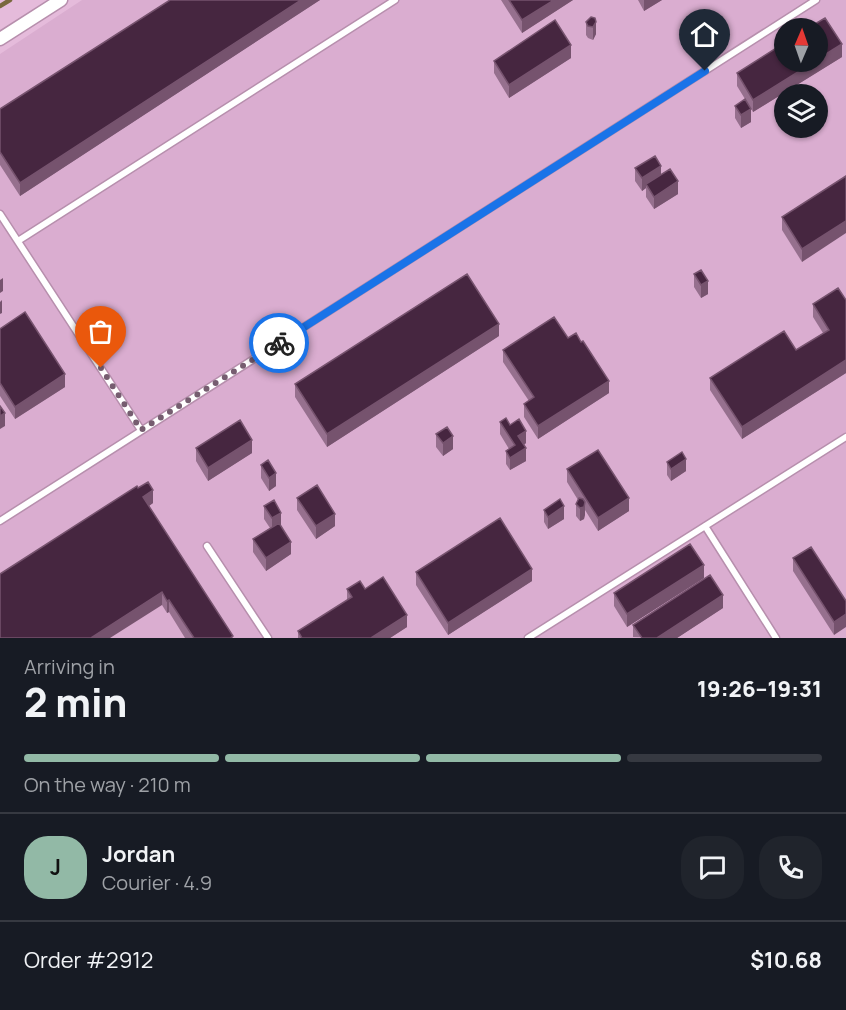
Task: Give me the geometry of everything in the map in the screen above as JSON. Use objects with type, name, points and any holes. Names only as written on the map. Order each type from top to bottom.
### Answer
[{"type":"street","points":[[0,39],[61,0]]},
{"type":"lane","points":[[18,241],[395,0]]},
{"type":"lane","points":[[0,520],[816,0]]},
{"type":"lane","points":[[0,214],[141,430]]},
{"type":"lane","points":[[528,638],[846,437]]},
{"type":"lane","points":[[705,526],[776,638]]},
{"type":"lane","points":[[207,546],[268,638]]},
{"type":"shaded area","points":[[82,0],[846,0],[846,638],[0,638],[0,54]]},
{"type":"building","points":[[170,0],[301,0],[20,183],[0,152],[0,109]]},
{"type":"building","points":[[509,0],[554,0],[522,20]]},
{"type":"building","points":[[591,17],[595,18],[596,22],[593,27],[588,26],[586,22]]},
{"type":"building","points":[[555,20],[571,45],[509,85],[494,61]]},
{"type":"building","points":[[828,23],[842,44],[828,53]]},
{"type":"building","points":[[774,49],[774,72],[798,72],[779,84],[774,84],[774,87],[753,100],[737,73]]},
{"type":"building","points":[[745,99],[751,109],[741,115],[735,106]]},
{"type":"building","points":[[655,156],[661,166],[642,178],[635,168]]},
{"type":"building","points":[[670,169],[678,181],[654,197],[646,184]]},
{"type":"building","points":[[846,176],[846,221],[802,249],[782,217]]},
{"type":"building","points":[[701,270],[708,281],[701,285],[694,274]]},
{"type":"building","points":[[467,274],[499,324],[327,434],[295,384]]},
{"type":"building","points":[[838,288],[846,300],[846,360],[742,427],[710,378],[784,331],[796,350],[829,330],[813,304]]},
{"type":"building","points":[[25,312],[65,374],[15,407],[0,383],[0,329]]},
{"type":"building","points":[[554,317],[568,338],[576,333],[581,342],[583,341],[609,381],[538,426],[524,404],[534,397],[503,350]]},
{"type":"building","points":[[0,406],[5,413],[0,416]]},
{"type":"building","points":[[506,418],[510,425],[519,419],[526,431],[518,436],[526,448],[510,458],[506,451],[515,445],[500,422]]},
{"type":"building","points":[[240,420],[252,440],[208,468],[196,448]]},
{"type":"building","points":[[447,427],[453,436],[443,443],[436,434]]},
{"type":"building","points":[[598,450],[629,498],[598,518],[567,469]]},
{"type":"building","points":[[682,452],[686,459],[671,469],[667,462]]},
{"type":"building","points":[[268,460],[276,473],[269,478],[261,465]]},
{"type":"building","points":[[148,482],[153,490],[143,497],[233,636],[230,638],[194,638],[162,592],[91,638],[0,638],[0,574],[137,486],[138,488]]},
{"type":"building","points":[[317,485],[335,514],[316,526],[297,498]]},
{"type":"building","points":[[579,498],[585,502],[584,507],[580,508],[576,504]]},
{"type":"building","points":[[560,499],[564,506],[548,517],[544,510]]},
{"type":"building","points":[[274,500],[281,513],[272,518],[264,506]]},
{"type":"building","points":[[500,518],[532,569],[448,623],[416,572]]},
{"type":"building","points":[[279,523],[291,542],[266,558],[253,539]]},
{"type":"building","points":[[690,544],[704,565],[627,614],[614,593]]},
{"type":"building","points":[[811,547],[846,601],[846,614],[834,622],[793,558]]},
{"type":"building","points":[[710,575],[723,595],[657,638],[642,638],[633,625]]},
{"type":"building","points":[[383,577],[407,615],[371,638],[302,638],[298,631],[352,597],[347,589],[360,581],[365,589]]},
{"type":"waterway","points":[[0,6],[10,0]]},
{"type":"way so far","points":[[101,368],[141,430],[279,343]]},
{"type":"route","points":[[279,343],[705,71]]}]
